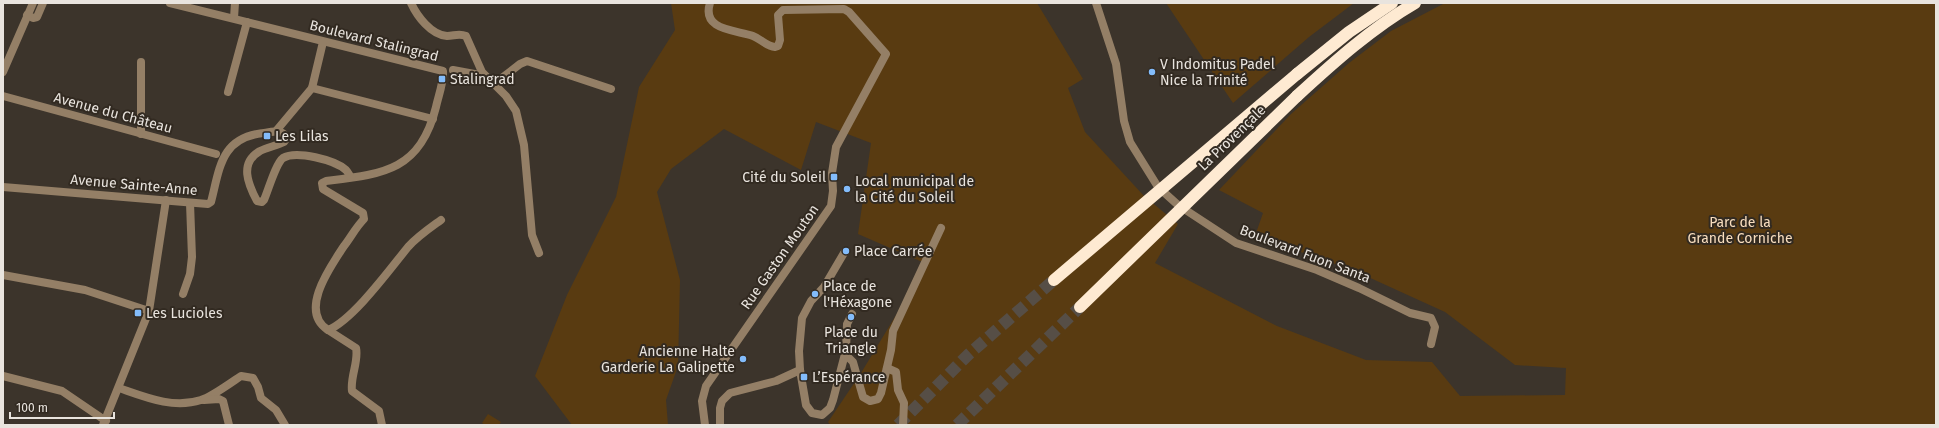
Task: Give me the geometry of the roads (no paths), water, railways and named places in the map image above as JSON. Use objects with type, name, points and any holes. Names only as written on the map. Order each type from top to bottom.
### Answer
[{"type":"highway","name":"La Provençale","points":[[1054,280],[1349,32],[1392,3]]},
{"type":"highway","name":"La Provençale","points":[[1080,307],[1297,96],[1350,48],[1415,3]]},
{"type":"street","points":[[27,15],[28,3]]},
{"type":"street","points":[[3,72],[27,15],[34,3]]},
{"type":"street","points":[[27,15],[33,18],[37,17],[43,3]]},
{"type":"street","name":"Boulevard Stalingrad","points":[[170,3],[234,18],[323,42],[441,69],[443,74],[433,119],[423,142],[402,163],[381,172],[326,181],[322,184],[324,189],[361,212],[364,216],[364,219],[330,266],[320,288],[316,308],[318,322],[328,330]]},
{"type":"street","points":[[234,18],[235,3]]},
{"type":"street","points":[[411,3],[420,18],[440,34],[446,36],[458,34],[466,36],[485,76],[512,103],[524,145],[532,235],[539,253]]},
{"type":"street","name":"Rue Gaston Mouton","points":[[705,425],[702,401],[706,386],[831,206],[833,191],[832,173],[836,147],[886,54],[850,12],[844,9],[783,10],[778,15],[780,43],[775,47],[754,36],[726,30],[716,25],[709,15],[710,3]]},
{"type":"street","name":"Boulevard Fuon Santa","points":[[1096,3],[1116,64],[1124,122],[1130,142],[1158,187],[1178,205],[1236,242],[1317,270],[1410,313],[1431,318],[1435,327],[1431,344]]},
{"type":"street","points":[[228,92],[247,22]]},
{"type":"street","points":[[323,42],[312,88],[276,131],[284,134],[286,139],[284,142],[253,156],[246,169],[248,180],[257,201],[262,202],[280,161],[288,156],[300,155],[325,160],[345,169],[351,177]]},
{"type":"street","points":[[494,84],[520,64],[527,61],[611,89]]},
{"type":"street","points":[[141,62],[141,134]]},
{"type":"street","points":[[453,70],[485,76]]},
{"type":"street","points":[[312,88],[433,119]]},
{"type":"street","name":"Avenue du Château","points":[[3,96],[216,154]]},
{"type":"street","name":"Avenue Sainte-Anne","points":[[3,187],[205,204],[211,202],[220,169],[229,148],[234,142],[251,134],[276,131]]},
{"type":"street","points":[[3,376],[62,391],[104,423],[149,311],[166,200]]},
{"type":"street","points":[[182,294],[190,274],[192,257],[190,203]]},
{"type":"street","points":[[328,330],[338,326],[380,282],[409,246],[441,220]]},
{"type":"street","points":[[845,354],[853,362],[861,392],[866,400],[870,401],[880,397],[887,368],[893,331],[941,228]]},
{"type":"street","points":[[844,253],[824,287],[810,301],[802,318],[799,351],[800,370],[808,410],[817,415],[822,415],[830,408],[845,354],[847,324],[852,314]]},
{"type":"street","points":[[3,275],[85,290],[149,311]]},
{"type":"street","points":[[328,330],[356,348],[357,352],[353,372],[352,391],[379,411],[382,425]]},
{"type":"street","points":[[887,368],[896,372],[898,390],[904,403],[903,425]]},
{"type":"street","points":[[720,425],[720,408],[722,401],[730,393],[776,381],[800,370]]},
{"type":"street","points":[[203,400],[241,376],[250,377],[258,387],[261,398],[276,410],[285,425]]},
{"type":"street","points":[[119,388],[160,402],[187,402],[218,399],[223,401],[229,425]]},
{"type":"tunnel","points":[[898,425],[969,354],[1054,280]]},
{"type":"tunnel","points":[[957,425],[1080,307]]},
{"type":"place","name":"V Indomitus Padel Nice la Trinité","points":[[1152,72]]},
{"type":"place","name":"Stalingrad","points":[[442,79]]},
{"type":"place","name":"Les Lilas","points":[[267,136]]},
{"type":"place","name":"Cité du Soleil","points":[[834,177]]},
{"type":"place","name":"Local municipal de la Cité du Soleil","points":[[847,189]]},
{"type":"place","name":"Place Carrée","points":[[846,251]]},
{"type":"place","name":"Place de l'Héxagone","points":[[815,294]]},
{"type":"place","name":"Les Lucioles","points":[[138,313]]},
{"type":"place","name":"Place du Triangle","points":[[851,317]]},
{"type":"place","name":"Ancienne Halte Garderie La Galipette","points":[[743,359]]},
{"type":"place","name":"L’Espérance","points":[[804,377]]},
{"type":"park label","name":"Parc de la Grande Corniche","points":[[1740,230]]}]
